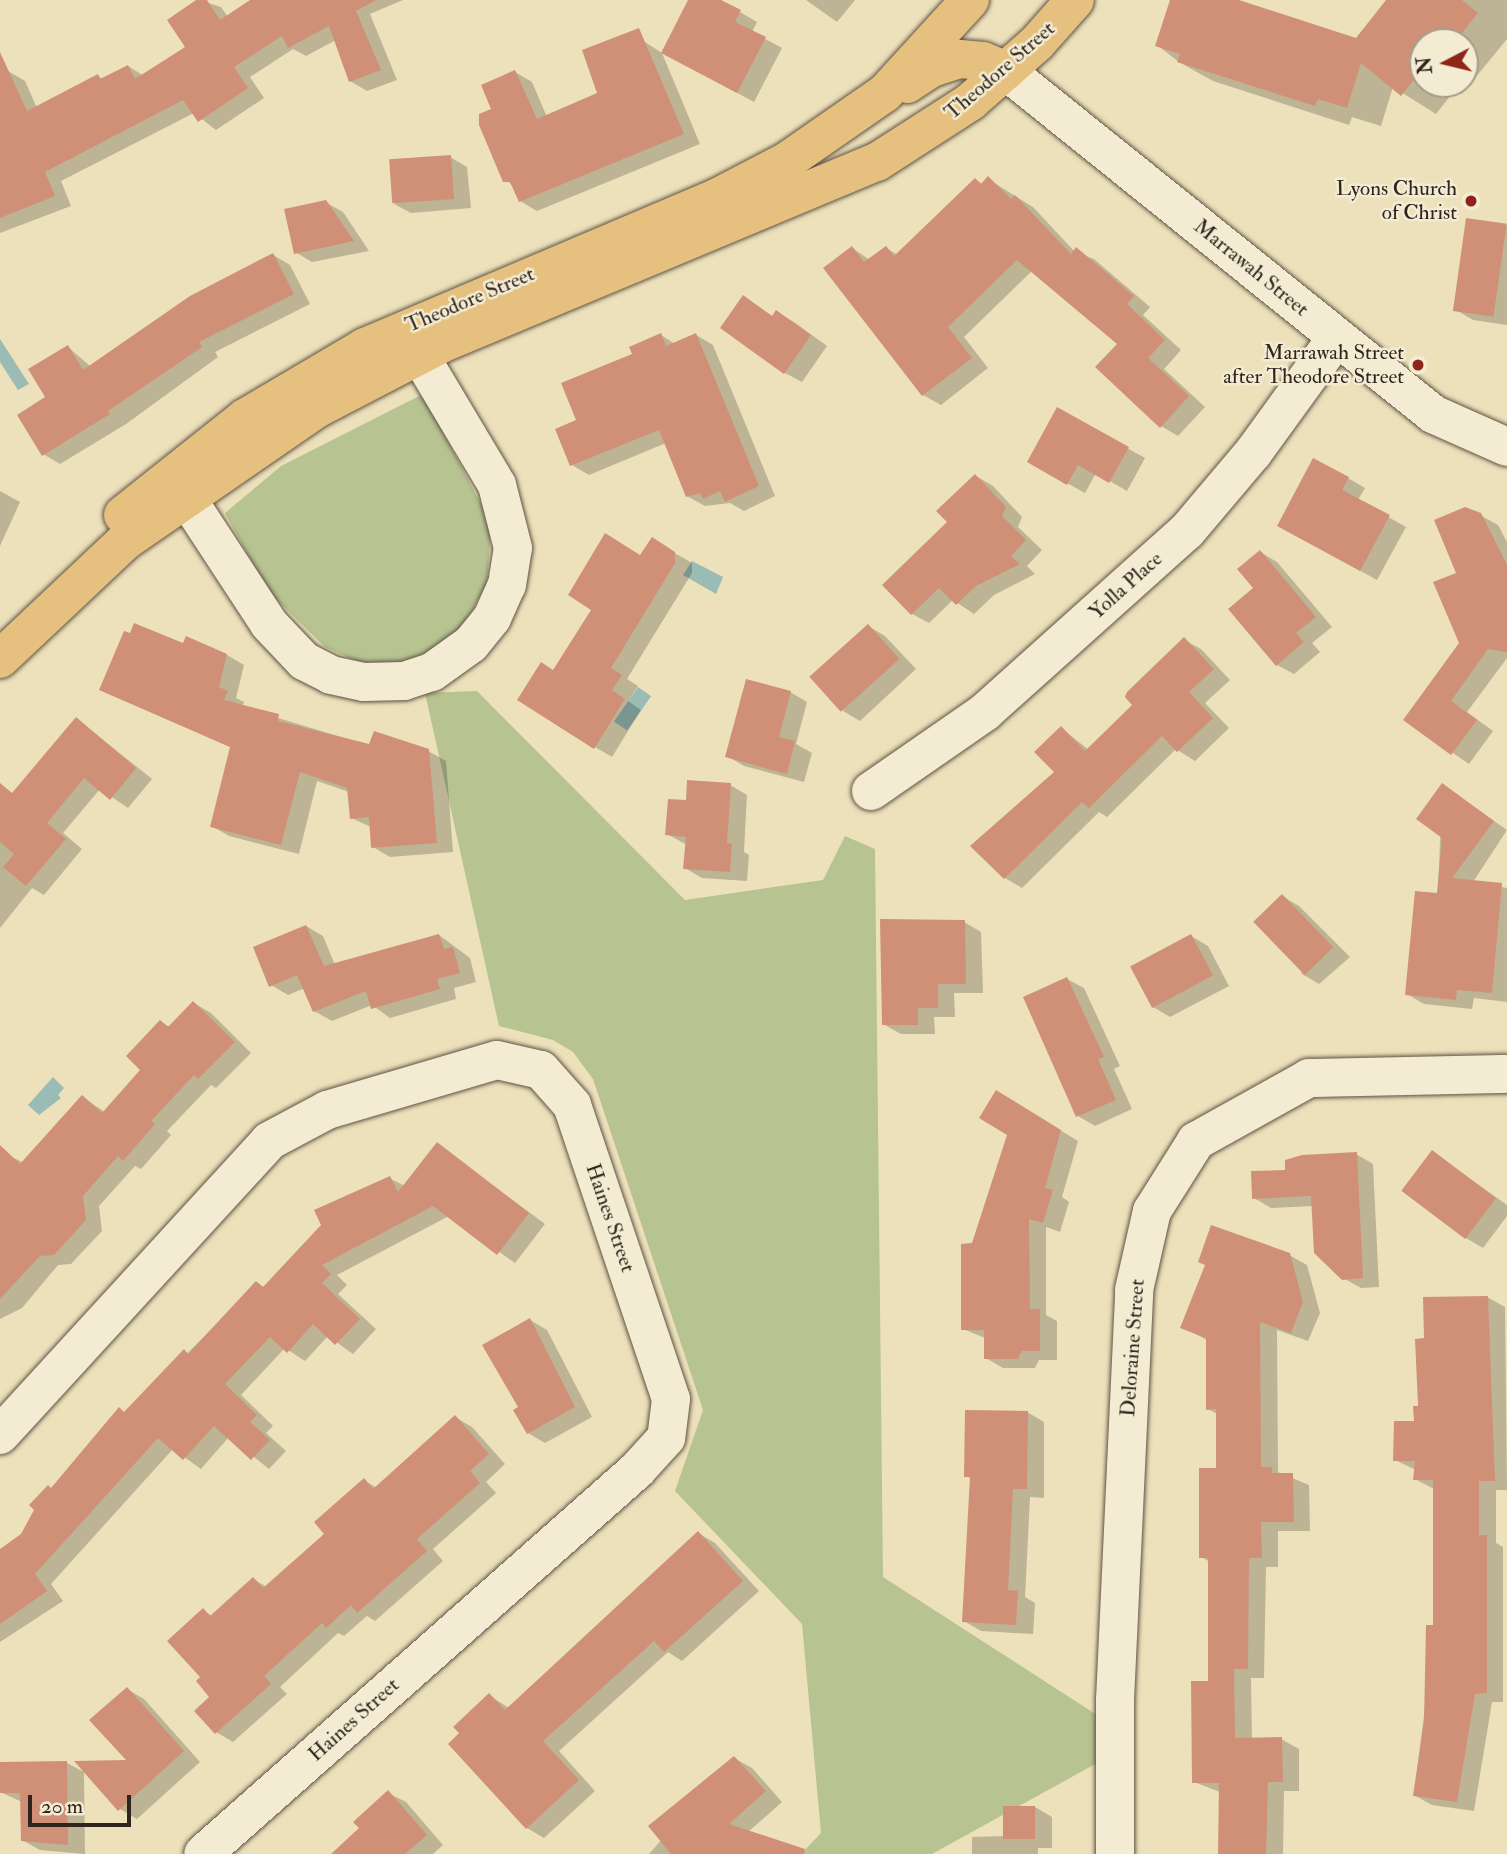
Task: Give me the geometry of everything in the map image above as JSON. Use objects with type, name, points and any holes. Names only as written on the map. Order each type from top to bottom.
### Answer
[{"type":"main road","name":"Theodore Street","points":[[0,648],[72,563],[280,414],[412,340],[694,224],[847,177],[907,145],[970,102],[1006,71],[1075,0]]},
{"type":"main road","name":"Theodore Street","points":[[694,224],[869,107],[964,7]]},
{"type":"main road","points":[[964,7],[1006,71]]},
{"type":"main road","points":[[869,107],[948,62],[982,61],[1006,71]]},
{"type":"main road","points":[[828,136],[850,152],[907,145]]},
{"type":"main road","name":"Theodore Street","points":[[0,659],[177,486]]},
{"type":"street","name":"Marrawah Street","points":[[1006,71],[1433,414],[1507,447]]},
{"type":"street","name":"Yolla Place","points":[[871,791],[985,712],[1187,531],[1253,453],[1337,337]]},
{"type":"street","name":"Theodore Street","points":[[177,486],[269,624],[304,661],[331,675],[364,682],[404,681],[432,672],[458,656],[492,618],[507,585],[513,548],[498,485],[412,340]]},
{"type":"street","name":"Haines Street","points":[[0,1435],[269,1141],[327,1110],[497,1060],[541,1070],[572,1105],[671,1399],[666,1438],[637,1469],[203,1854]]},
{"type":"street","name":"Deloraine Street","points":[[1115,1854],[1115,1700],[1133,1290],[1152,1211],[1196,1141],[1309,1078],[1507,1074]]},
{"type":"green space","points":[[423,394],[491,523],[487,583],[459,636],[406,662],[368,666],[325,647],[269,592],[225,513],[281,466]]},
{"type":"green space","points":[[477,691],[685,900],[823,880],[845,836],[875,849],[883,1577],[1097,1715],[1097,1763],[932,1854],[801,1854],[821,1833],[802,1624],[675,1491],[703,1410],[593,1079],[573,1052],[553,1040],[499,1026],[425,693]]},
{"type":"water","points":[[0,339],[29,384],[18,390],[0,362]]},
{"type":"water","points":[[692,561],[723,577],[716,594],[683,575]]},
{"type":"water","points":[[638,687],[651,696],[627,731],[614,721]]},
{"type":"water","points":[[53,1077],[64,1088],[58,1095],[61,1098],[39,1115],[28,1105]]},
{"type":"building","points":[[196,0],[207,0],[220,20],[250,0],[376,0],[356,11],[381,70],[349,82],[329,26],[288,48],[282,36],[234,67],[248,88],[198,122],[183,100],[45,172],[55,196],[0,218],[0,52],[27,111],[98,74],[100,79],[128,65],[135,79],[185,47],[167,20]]},
{"type":"building","points":[[688,0],[721,0],[741,10],[735,22],[766,37],[737,93],[661,53]]},
{"type":"building","points":[[1170,0],[1239,0],[1356,38],[1386,0],[1462,0],[1478,13],[1466,28],[1409,28],[1409,86],[1401,96],[1361,63],[1347,108],[1318,99],[1315,106],[1177,62],[1180,54],[1155,46]]},
{"type":"building","points":[[639,28],[684,134],[519,202],[510,182],[503,182],[479,125],[479,114],[491,109],[481,85],[515,70],[537,119],[597,93],[582,50]]},
{"type":"building","points":[[451,155],[454,199],[392,203],[389,159]]},
{"type":"building","points":[[988,176],[1011,199],[1015,195],[1071,254],[1076,247],[1134,296],[1127,304],[1165,340],[1148,358],[1189,396],[1160,428],[1095,367],[1117,344],[1017,260],[948,327],[972,358],[922,396],[823,268],[852,246],[864,262],[886,246],[894,256],[975,178],[981,184]]},
{"type":"building","points":[[326,200],[354,241],[294,254],[284,209]]},
{"type":"building","points":[[1466,218],[1507,224],[1494,317],[1453,311]]},
{"type":"building","points":[[273,253],[294,294],[199,342],[202,347],[108,411],[110,414],[42,456],[17,415],[45,397],[28,369],[68,345],[83,370],[190,296]]},
{"type":"building","points":[[743,295],[772,316],[776,310],[811,335],[784,374],[720,328]]},
{"type":"building","points":[[661,333],[666,346],[696,333],[759,486],[725,502],[720,491],[703,499],[700,493],[686,497],[659,430],[570,466],[555,429],[576,420],[561,383],[632,354],[629,347]]},
{"type":"building","points":[[1057,407],[1129,447],[1109,483],[1078,465],[1067,485],[1027,462]]},
{"type":"building","points":[[1313,458],[1349,477],[1342,490],[1390,515],[1360,571],[1277,526]]},
{"type":"building","points":[[975,474],[1006,507],[1002,516],[1026,540],[1011,556],[1020,564],[976,586],[956,605],[939,588],[911,615],[882,585],[947,522],[936,511]]},
{"type":"building","points":[[1465,507],[1481,513],[1507,565],[1507,652],[1488,649],[1451,701],[1477,720],[1451,755],[1403,720],[1459,643],[1433,582],[1456,573],[1434,520]]},
{"type":"building","points":[[605,533],[640,555],[652,537],[675,552],[675,563],[611,668],[622,675],[612,690],[625,699],[594,749],[517,700],[541,662],[553,670],[591,610],[568,595]]},
{"type":"building","points":[[1260,550],[1316,617],[1296,633],[1304,642],[1276,666],[1228,609],[1253,588],[1237,569]]},
{"type":"building","points":[[134,623],[183,643],[186,636],[227,654],[219,687],[228,691],[224,700],[279,714],[278,721],[369,744],[374,731],[429,749],[437,843],[371,848],[369,817],[350,819],[347,788],[300,772],[281,845],[210,827],[230,747],[99,690],[124,631],[130,633]]},
{"type":"building","points":[[868,624],[899,659],[841,712],[809,677]]},
{"type":"building","points":[[1184,637],[1214,669],[1189,692],[1213,718],[1177,752],[1162,736],[1089,808],[1082,802],[1004,879],[970,846],[1054,772],[1034,752],[1061,726],[1085,751],[1132,705],[1125,697],[1127,692]]},
{"type":"building","points":[[746,679],[791,691],[779,737],[795,741],[787,774],[725,757]]},
{"type":"building","points":[[76,717],[136,768],[110,800],[84,778],[47,823],[66,839],[26,886],[3,867],[14,854],[0,842],[0,783],[12,793]]},
{"type":"building","points":[[687,780],[731,783],[727,843],[732,844],[730,872],[683,869],[686,837],[665,835],[668,799],[686,800]]},
{"type":"building","points":[[1442,783],[1494,821],[1452,878],[1502,883],[1492,993],[1457,990],[1456,1000],[1405,995],[1415,891],[1437,893],[1442,838],[1416,819]]},
{"type":"building","points":[[1282,894],[1333,947],[1305,975],[1253,922]]},
{"type":"building","points":[[880,919],[965,920],[966,984],[938,984],[938,1008],[918,1008],[918,1025],[882,1025]]},
{"type":"building","points":[[306,925],[324,966],[439,934],[444,949],[453,947],[460,973],[437,979],[440,989],[371,1009],[366,991],[313,1012],[297,975],[269,987],[253,947]]},
{"type":"building","points":[[1191,934],[1213,975],[1152,1008],[1130,966]]},
{"type":"building","points":[[1067,977],[1104,1057],[1098,1059],[1116,1100],[1076,1117],[1023,997]]},
{"type":"building","points":[[193,1001],[235,1042],[198,1079],[194,1075],[151,1121],[155,1124],[123,1161],[118,1156],[83,1196],[86,1220],[54,1255],[40,1256],[0,1299],[0,1145],[20,1164],[82,1095],[102,1113],[140,1070],[126,1056],[160,1020],[168,1027]]},
{"type":"building","points":[[996,1090],[1061,1130],[1045,1188],[1053,1190],[1043,1223],[1029,1219],[1030,1309],[1040,1309],[1040,1351],[1022,1351],[1018,1359],[984,1359],[984,1330],[961,1330],[961,1244],[972,1243],[1007,1135],[979,1118]]},
{"type":"building","points":[[437,1142],[529,1213],[497,1255],[433,1206],[322,1265],[331,1274],[322,1283],[360,1319],[335,1345],[313,1324],[287,1353],[270,1337],[225,1384],[257,1415],[250,1422],[270,1440],[251,1460],[214,1426],[183,1460],[158,1438],[35,1574],[47,1591],[0,1624],[0,1549],[21,1534],[34,1510],[29,1505],[48,1485],[51,1488],[119,1407],[124,1412],[184,1349],[188,1354],[256,1281],[263,1287],[321,1225],[314,1210],[390,1176],[398,1192]]},
{"type":"building","points":[[1432,1150],[1496,1198],[1465,1239],[1401,1191]]},
{"type":"building","points":[[1357,1152],[1363,1278],[1342,1280],[1314,1253],[1311,1196],[1252,1199],[1251,1171],[1285,1170],[1285,1160],[1302,1155]]},
{"type":"building","points":[[1211,1225],[1290,1253],[1303,1302],[1291,1333],[1260,1322],[1261,1467],[1272,1467],[1272,1473],[1293,1473],[1294,1522],[1261,1522],[1262,1558],[1249,1558],[1248,1669],[1234,1669],[1235,1738],[1282,1737],[1283,1782],[1268,1782],[1266,1854],[1218,1854],[1219,1783],[1192,1783],[1191,1681],[1208,1681],[1208,1558],[1199,1558],[1199,1468],[1216,1468],[1216,1409],[1206,1410],[1206,1338],[1180,1328],[1205,1265],[1198,1262]]},
{"type":"building","points":[[1488,1296],[1495,1481],[1479,1481],[1479,1535],[1487,1535],[1487,1693],[1475,1694],[1457,1802],[1413,1796],[1424,1721],[1426,1625],[1433,1625],[1433,1480],[1413,1480],[1415,1461],[1393,1461],[1394,1421],[1414,1421],[1413,1406],[1418,1406],[1415,1339],[1424,1338],[1423,1297]]},
{"type":"building","points":[[530,1318],[575,1407],[527,1434],[513,1410],[518,1407],[482,1345]]},
{"type":"building","points":[[965,1410],[1028,1411],[1027,1489],[1013,1489],[1008,1590],[1018,1591],[1016,1625],[962,1622],[970,1477],[964,1477]]},
{"type":"building","points":[[455,1415],[489,1454],[470,1471],[480,1483],[417,1539],[427,1551],[357,1613],[351,1605],[326,1628],[322,1623],[264,1676],[271,1684],[215,1734],[194,1711],[209,1697],[196,1681],[200,1677],[167,1641],[203,1608],[210,1616],[253,1577],[263,1588],[324,1534],[314,1522],[364,1478],[373,1489]]},
{"type":"building","points":[[698,1531],[743,1581],[664,1652],[654,1641],[543,1741],[579,1780],[526,1829],[448,1744],[459,1733],[453,1727],[489,1693],[505,1710]]},
{"type":"building","points":[[127,1687],[184,1751],[118,1811],[74,1761],[126,1760],[89,1720]]},
{"type":"building","points":[[734,1756],[766,1791],[729,1824],[805,1849],[804,1854],[671,1854],[648,1826]]},
{"type":"building","points":[[67,1761],[68,1845],[21,1841],[20,1793],[0,1793],[0,1762]]},
{"type":"building","points":[[388,1790],[427,1835],[405,1854],[331,1854],[359,1828],[353,1822]]},
{"type":"building","points":[[1003,1806],[1035,1806],[1035,1839],[1003,1839]]},
{"type":"place","name":"Lyons Church of Christ","points":[[1471,201]]},
{"type":"place","name":"Marrawah Street after Theodore Street","points":[[1418,365]]}]
